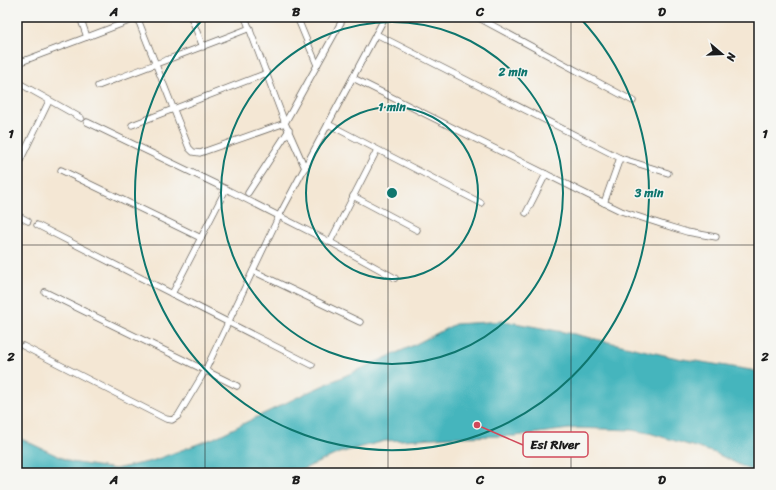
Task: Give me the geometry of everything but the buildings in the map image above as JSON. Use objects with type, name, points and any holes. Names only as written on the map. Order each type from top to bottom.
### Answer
[{"type":"street","points":[[80,17],[87,37]]},
{"type":"street","points":[[18,63],[137,17],[189,148],[193,152],[200,152],[285,123],[344,17]]},
{"type":"street","points":[[191,17],[203,47]]},
{"type":"street","points":[[245,17],[285,123],[305,168]]},
{"type":"street","points":[[296,17],[317,65]]},
{"type":"street","points":[[23,346],[166,419],[172,420],[178,416],[205,371],[279,216],[385,17]]},
{"type":"street","points":[[477,17],[633,101]]},
{"type":"street","points":[[98,86],[250,28]]},
{"type":"street","points":[[376,34],[620,158],[668,173]]},
{"type":"street","points":[[132,125],[267,73]]},
{"type":"street","points":[[353,78],[621,211],[687,232],[716,237]]},
{"type":"street","points":[[17,82],[81,118]]},
{"type":"street","points":[[17,167],[49,101]]},
{"type":"street","points":[[87,122],[226,189],[330,242],[395,278]]},
{"type":"street","points":[[328,124],[481,203]]},
{"type":"street","points":[[248,193],[289,130]]},
{"type":"street","points":[[330,242],[377,150]]},
{"type":"street","points":[[604,203],[620,158]]},
{"type":"street","points":[[61,170],[201,238]]},
{"type":"street","points":[[526,213],[546,174]]},
{"type":"street","points":[[172,294],[226,189]]},
{"type":"street","points":[[353,196],[417,230]]},
{"type":"street","points":[[17,215],[28,221]]},
{"type":"street","points":[[37,225],[312,366]]},
{"type":"street","points":[[252,270],[360,322]]},
{"type":"street","points":[[45,292],[237,386]]},
{"type":"water","points":[[504,321],[574,334],[677,358],[759,372],[759,473],[756,473],[715,453],[649,433],[631,430],[577,428],[515,436],[451,437],[385,441],[339,453],[295,473],[17,473],[17,437],[71,462],[115,469],[152,461],[214,438],[304,394],[412,346],[455,324]]},
{"type":"place","name":"Esi River","points":[[477,425]]}]
